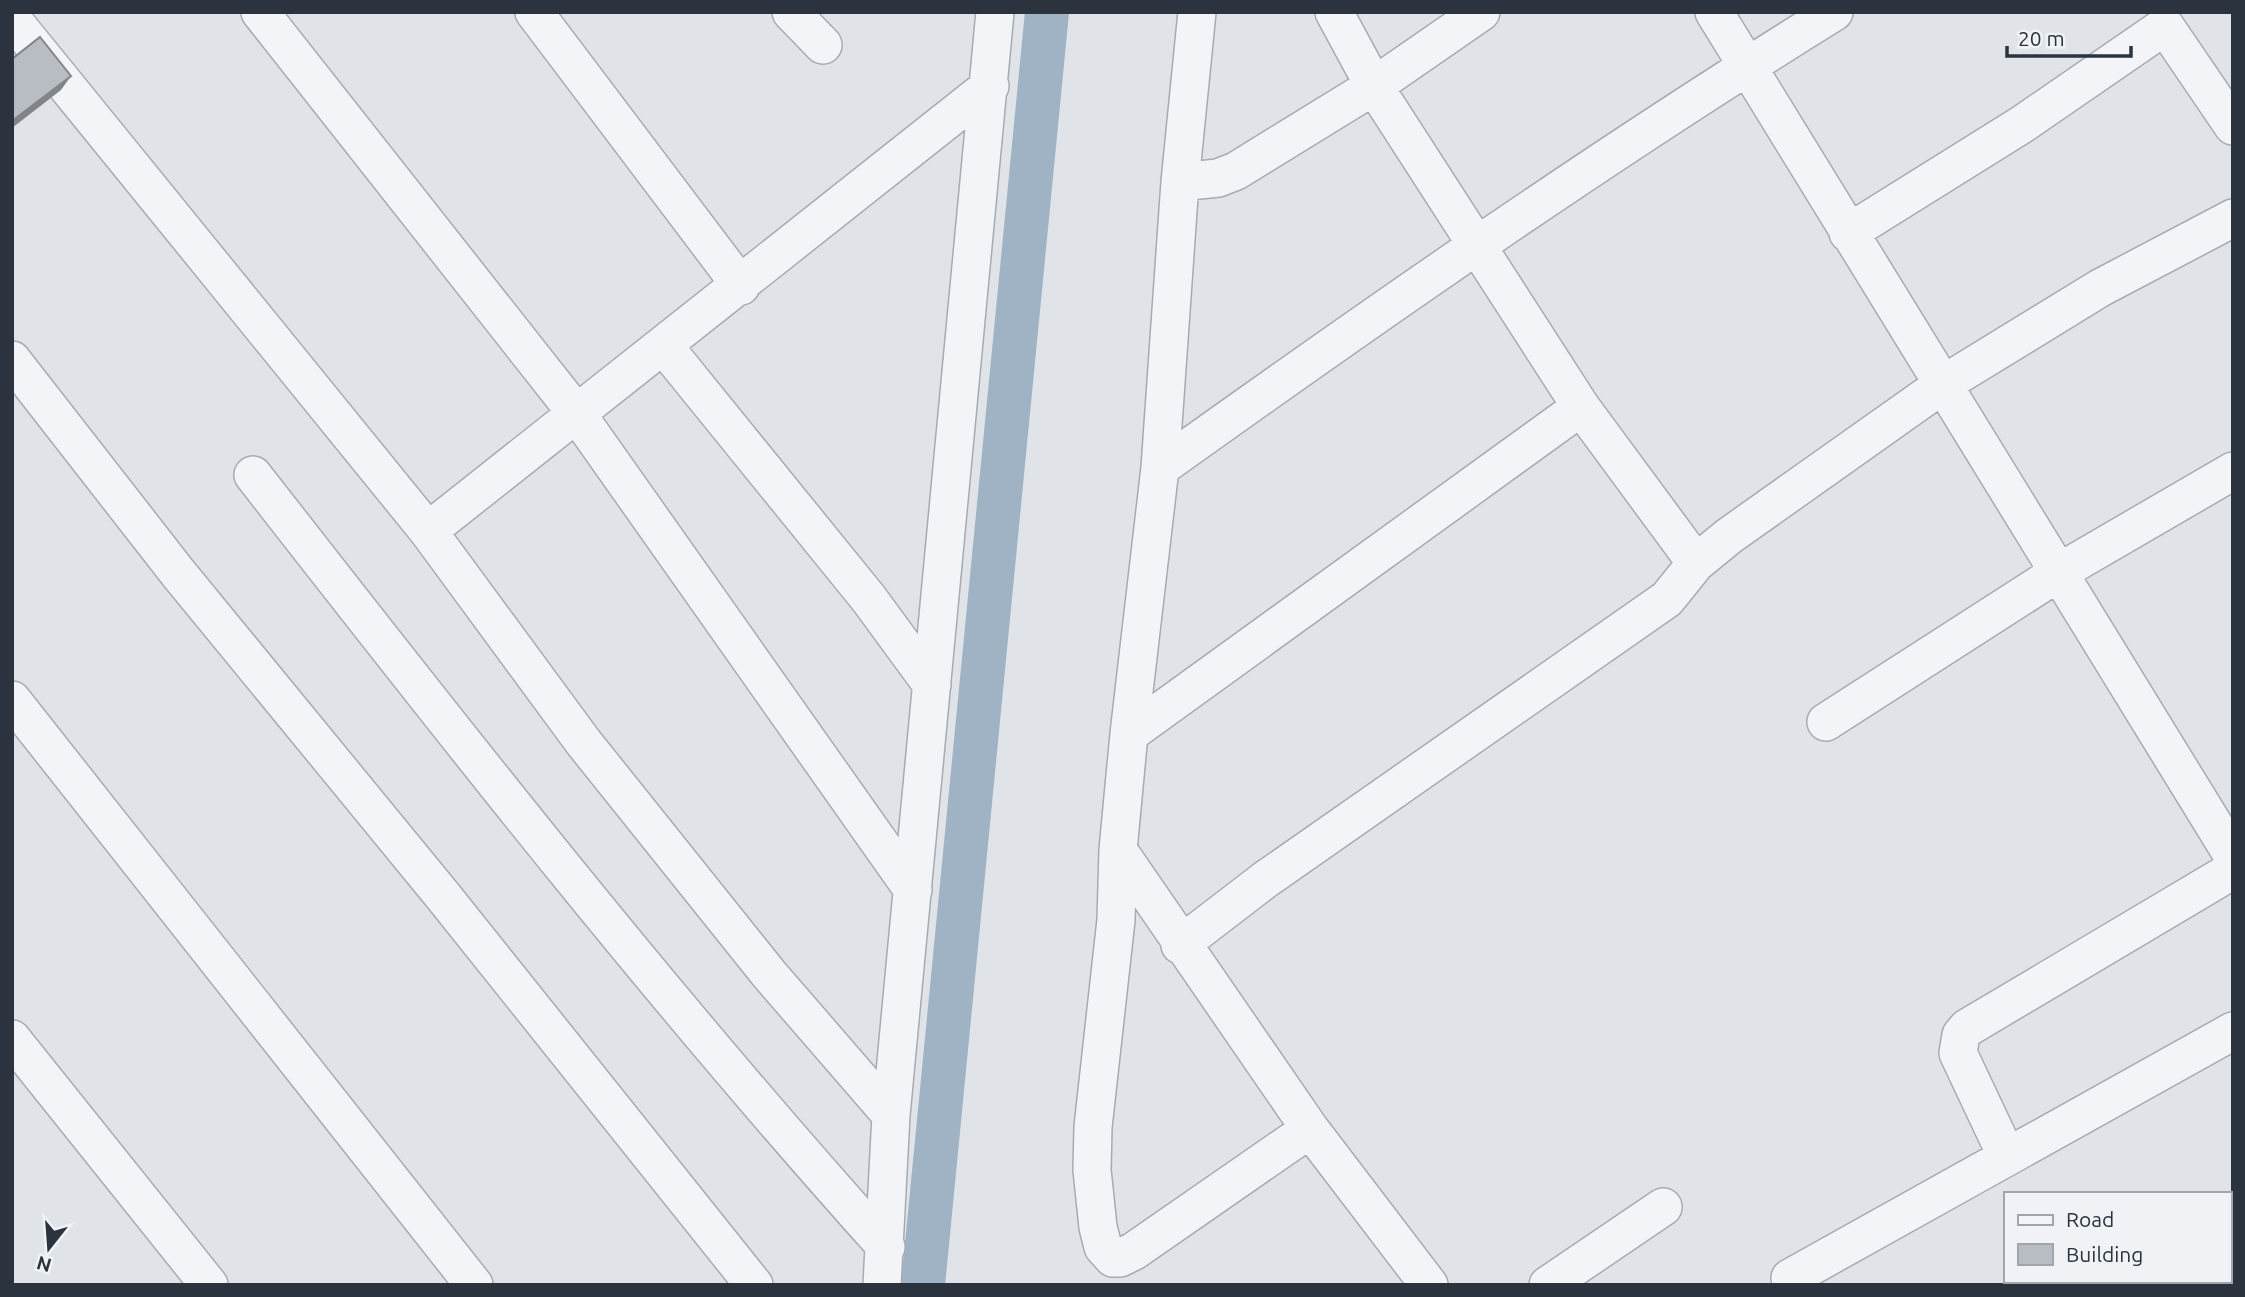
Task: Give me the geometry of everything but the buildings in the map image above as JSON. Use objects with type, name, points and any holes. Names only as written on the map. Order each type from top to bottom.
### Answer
[{"type":"street","points":[[260,12],[577,414],[913,890]]},
{"type":"street","points":[[534,12],[741,286]]},
{"type":"street","points":[[791,12],[823,45]]},
{"type":"street","points":[[882,1285],[891,1115],[995,12]]},
{"type":"street","points":[[1197,12],[1180,182],[1160,468],[1129,734],[1118,850],[1116,920],[1093,1127],[1092,1170],[1098,1227],[1107,1253],[1120,1258],[1134,1251],[1310,1129]]},
{"type":"street","points":[[1334,12],[1374,86],[1581,407],[1696,563]]},
{"type":"street","points":[[1180,182],[1218,177],[1236,171],[1374,86],[1481,12]]},
{"type":"street","points":[[1714,12],[1848,233],[2061,571],[2233,856]]},
{"type":"street","points":[[1160,468],[1335,341],[1476,245],[1747,66],[1834,12]]},
{"type":"street","points":[[12,19],[428,531],[584,743],[769,974],[891,1115]]},
{"type":"street","points":[[1848,233],[2021,125],[2161,19],[2233,126]]},
{"type":"street","points":[[428,531],[741,286],[990,86]]},
{"type":"street","points":[[1180,945],[1266,879],[1667,598],[1696,563],[1945,383],[2100,288],[2233,218]]},
{"type":"street","points":[[663,345],[869,599],[932,685]]},
{"type":"street","points":[[12,359],[178,573],[443,895],[754,1285]]},
{"type":"street","points":[[1129,734],[1581,407]]},
{"type":"street","points":[[1826,722],[2061,571],[2233,471]]},
{"type":"street","points":[[253,475],[508,802],[656,983],[886,1247]]},
{"type":"street","points":[[12,700],[167,892],[242,993],[474,1285]]},
{"type":"street","points":[[1118,850],[1180,945],[1310,1129],[1429,1285]]},
{"type":"street","points":[[2007,1157],[1958,1053],[1961,1035],[1967,1028],[2233,870]]},
{"type":"street","points":[[1790,1278],[2233,1031]]},
{"type":"street","points":[[12,1039],[209,1285]]},
{"type":"street","points":[[1548,1285],[1663,1208]]},
{"type":"waterway","points":[[923,1285],[1047,12]]}]
